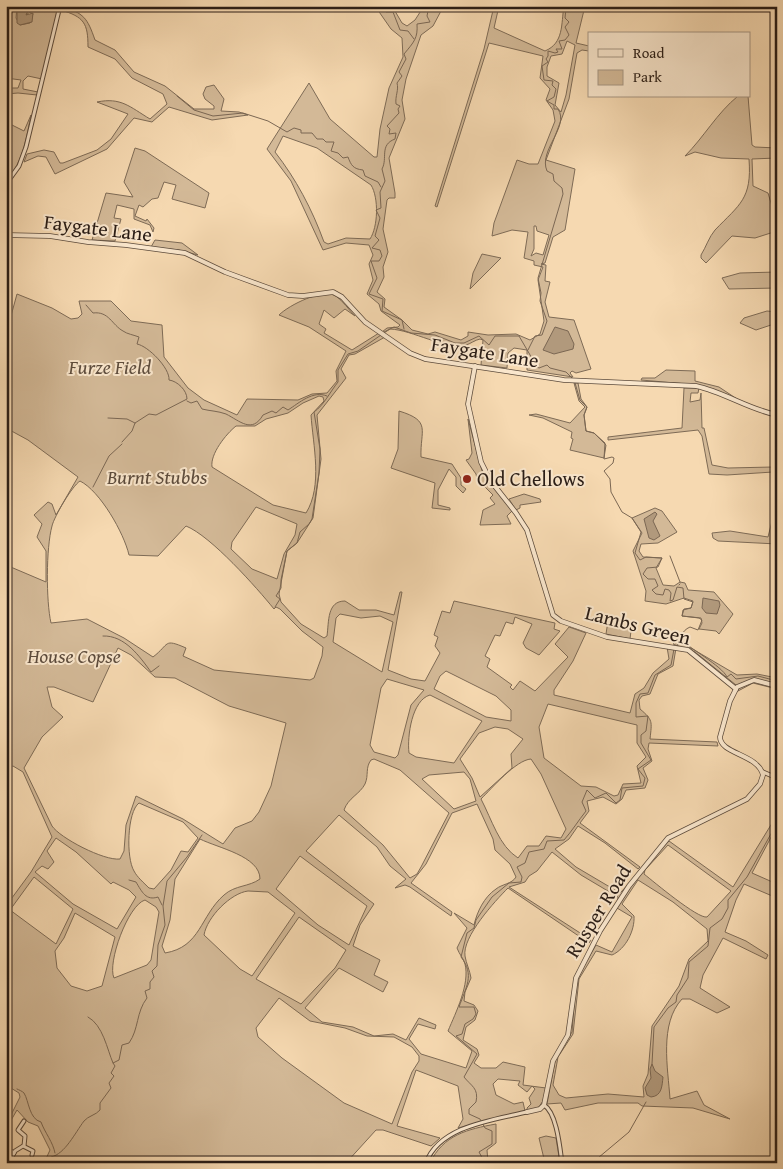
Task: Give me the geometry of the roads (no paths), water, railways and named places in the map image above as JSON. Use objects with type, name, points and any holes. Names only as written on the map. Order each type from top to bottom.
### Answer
[{"type":"street","points":[[6,184],[19,166],[26,147],[60,6]]},
{"type":"street","name":"Faygate Lane","points":[[6,235],[50,236],[188,254],[226,273],[286,294],[302,296],[334,292],[363,320],[422,358],[573,380],[696,386],[716,392],[754,409],[777,415]]},
{"type":"street","name":"Lambs Green","points":[[475,366],[468,404],[481,462],[490,480],[515,511],[527,530],[553,615],[561,620],[607,637],[675,646],[694,654],[736,689]]},
{"type":"street","points":[[777,686],[754,680],[744,682],[736,689],[720,741],[725,747],[755,763],[763,772],[777,778]]},
{"type":"street","name":"Rusper Road","points":[[544,1105],[553,1061],[568,1035],[576,978],[609,916],[641,869],[666,840],[678,831],[747,799],[760,784],[763,772]]},
{"type":"street","points":[[426,1163],[434,1148],[448,1135],[540,1109],[544,1105],[548,1107],[553,1118],[562,1163]]},
{"type":"street","points":[[9,1163],[14,1153],[24,1146],[25,1136],[17,1132],[24,1121]]},
{"type":"street","points":[[24,1146],[33,1151],[32,1155]]},
{"type":"street","points":[[6,1148],[14,1153]]},
{"type":"waterway","points":[[384,6],[386,12],[393,12],[400,30],[408,31],[414,39]]},
{"type":"waterway","points":[[404,329],[402,320],[382,311],[383,299],[369,294],[377,278],[371,261],[379,261],[382,256],[380,250],[372,248],[379,240],[375,236],[380,218],[376,210],[381,208],[380,192],[385,181],[382,169],[385,148],[395,139],[396,133],[389,134],[390,129],[387,126],[399,113],[398,109],[400,106],[396,104],[397,83],[402,76],[399,72],[406,59],[404,54],[416,36],[417,24],[430,22],[427,16],[429,6]]},
{"type":"waterway","points":[[431,6],[436,6]]},
{"type":"waterway","points":[[528,350],[535,336],[542,335],[547,321],[540,301],[541,293],[538,278],[563,194],[562,188],[554,181],[553,174],[547,171],[545,163],[561,116],[558,109],[554,109],[554,105],[547,101],[554,97],[556,89],[552,85],[553,81],[544,80],[542,66],[548,62],[546,59],[548,51],[555,53],[558,52],[556,49],[562,49],[559,41],[565,40],[569,35],[565,27],[569,22],[565,18],[566,8],[569,6]]},
{"type":"waterway","points":[[177,96],[194,110],[213,116],[243,113],[268,121],[287,132],[294,128],[301,130],[301,133],[312,133],[317,139],[334,142],[331,151],[338,153],[343,158],[348,157],[353,166],[363,170],[365,176],[378,182],[381,187]]},
{"type":"waterway","points":[[86,305],[93,313],[107,316],[125,332],[139,337],[137,344],[158,358],[166,370],[169,380],[181,386],[187,396],[187,399],[156,415],[149,414],[135,423],[132,431],[122,442]]},
{"type":"waterway","points":[[384,332],[394,327],[411,333],[435,335],[455,343],[464,343],[479,336],[489,345],[495,336],[519,336],[533,360],[533,365],[539,368],[547,365],[550,368],[566,372],[573,379]]},
{"type":"waterway","points":[[275,607],[280,599],[276,596],[281,588],[287,551],[297,543],[300,532],[312,519],[319,473],[320,449],[314,412],[324,402],[338,382],[338,370],[348,354],[358,351],[381,335]]},
{"type":"waterway","points":[[575,383],[580,400],[587,407],[584,415],[586,431],[594,433],[605,443],[604,459],[614,458],[613,463],[604,471],[610,479],[611,492],[622,512],[632,518],[641,532],[635,553],[640,560],[646,557],[662,558],[658,567],[647,568],[643,574],[648,579],[655,579],[658,586],[652,590],[656,594],[663,595],[665,589],[669,590],[671,593],[670,601],[673,600],[677,587],[683,588],[684,599],[693,602],[691,608],[684,609],[682,616],[702,620],[698,630],[690,627],[685,631],[677,646]]},
{"type":"waterway","points":[[187,401],[191,403],[197,401],[202,409],[223,413],[250,425],[259,421],[263,415],[272,411],[276,413],[283,407],[288,410],[311,396],[327,396]]},
{"type":"waterway","points":[[108,418],[127,419],[135,423]]},
{"type":"waterway","points":[[93,487],[109,456],[122,444]]},
{"type":"waterway","points":[[670,556],[680,582]]},
{"type":"waterway","points":[[103,636],[118,639],[125,643],[137,654],[151,672],[159,666]]},
{"type":"waterway","points":[[680,639],[719,668],[727,677],[731,674],[736,679],[758,676],[777,681]]},
{"type":"waterway","points":[[485,1163],[479,1152],[492,1144],[492,1131],[485,1128],[480,1119],[469,1114],[469,1109],[476,1102],[477,1097],[474,1088],[464,1077],[477,1054],[456,1036],[462,1034],[465,1024],[473,1019],[476,1014],[474,1007],[459,1007],[468,981],[468,970],[461,957],[467,933],[474,928],[476,920],[492,897],[509,883],[521,882],[522,877],[517,867],[525,863],[529,852],[544,849],[547,841],[564,840],[567,837],[586,811],[582,802],[587,790],[595,798],[606,793],[616,803],[620,800],[622,788],[643,786],[645,778],[638,769],[651,760],[641,743],[641,735],[646,731],[648,716],[636,717],[636,703],[640,694],[648,693],[655,675],[671,665],[674,649]]},
{"type":"waterway","points":[[652,1064],[654,1027],[668,1008],[676,1002],[677,995],[688,978],[689,962],[708,946],[710,928],[722,919],[728,908],[728,900],[747,877],[777,823]]},
{"type":"waterway","points":[[52,1163],[51,1157],[61,1152],[84,1121],[100,1110],[100,1103],[111,1088],[109,1083],[114,1076],[111,1073],[115,1066],[113,1063],[119,1060],[122,1045],[129,1043],[132,1038],[143,1003],[147,998],[145,991],[150,989],[150,982],[154,977],[152,971],[157,966],[158,945],[165,925],[163,906],[167,881],[202,835]]},
{"type":"waterway","points":[[129,880],[136,882],[147,897],[158,897],[162,905]]},
{"type":"waterway","points":[[88,1017],[101,1031],[113,1063]]},
{"type":"waterway","points":[[17,1089],[26,1096],[32,1114],[41,1122],[55,1153]]},
{"type":"waterway","points":[[592,1163],[629,1132],[646,1102]]},
{"type":"place","name":"Old Chellows","points":[[467,479]]},
{"type":"park label","name":"Furze Field","points":[[110,367]]},
{"type":"park label","name":"Burnt Stubbs","points":[[157,477]]},
{"type":"park label","name":"House Copse","points":[[74,656]]}]
